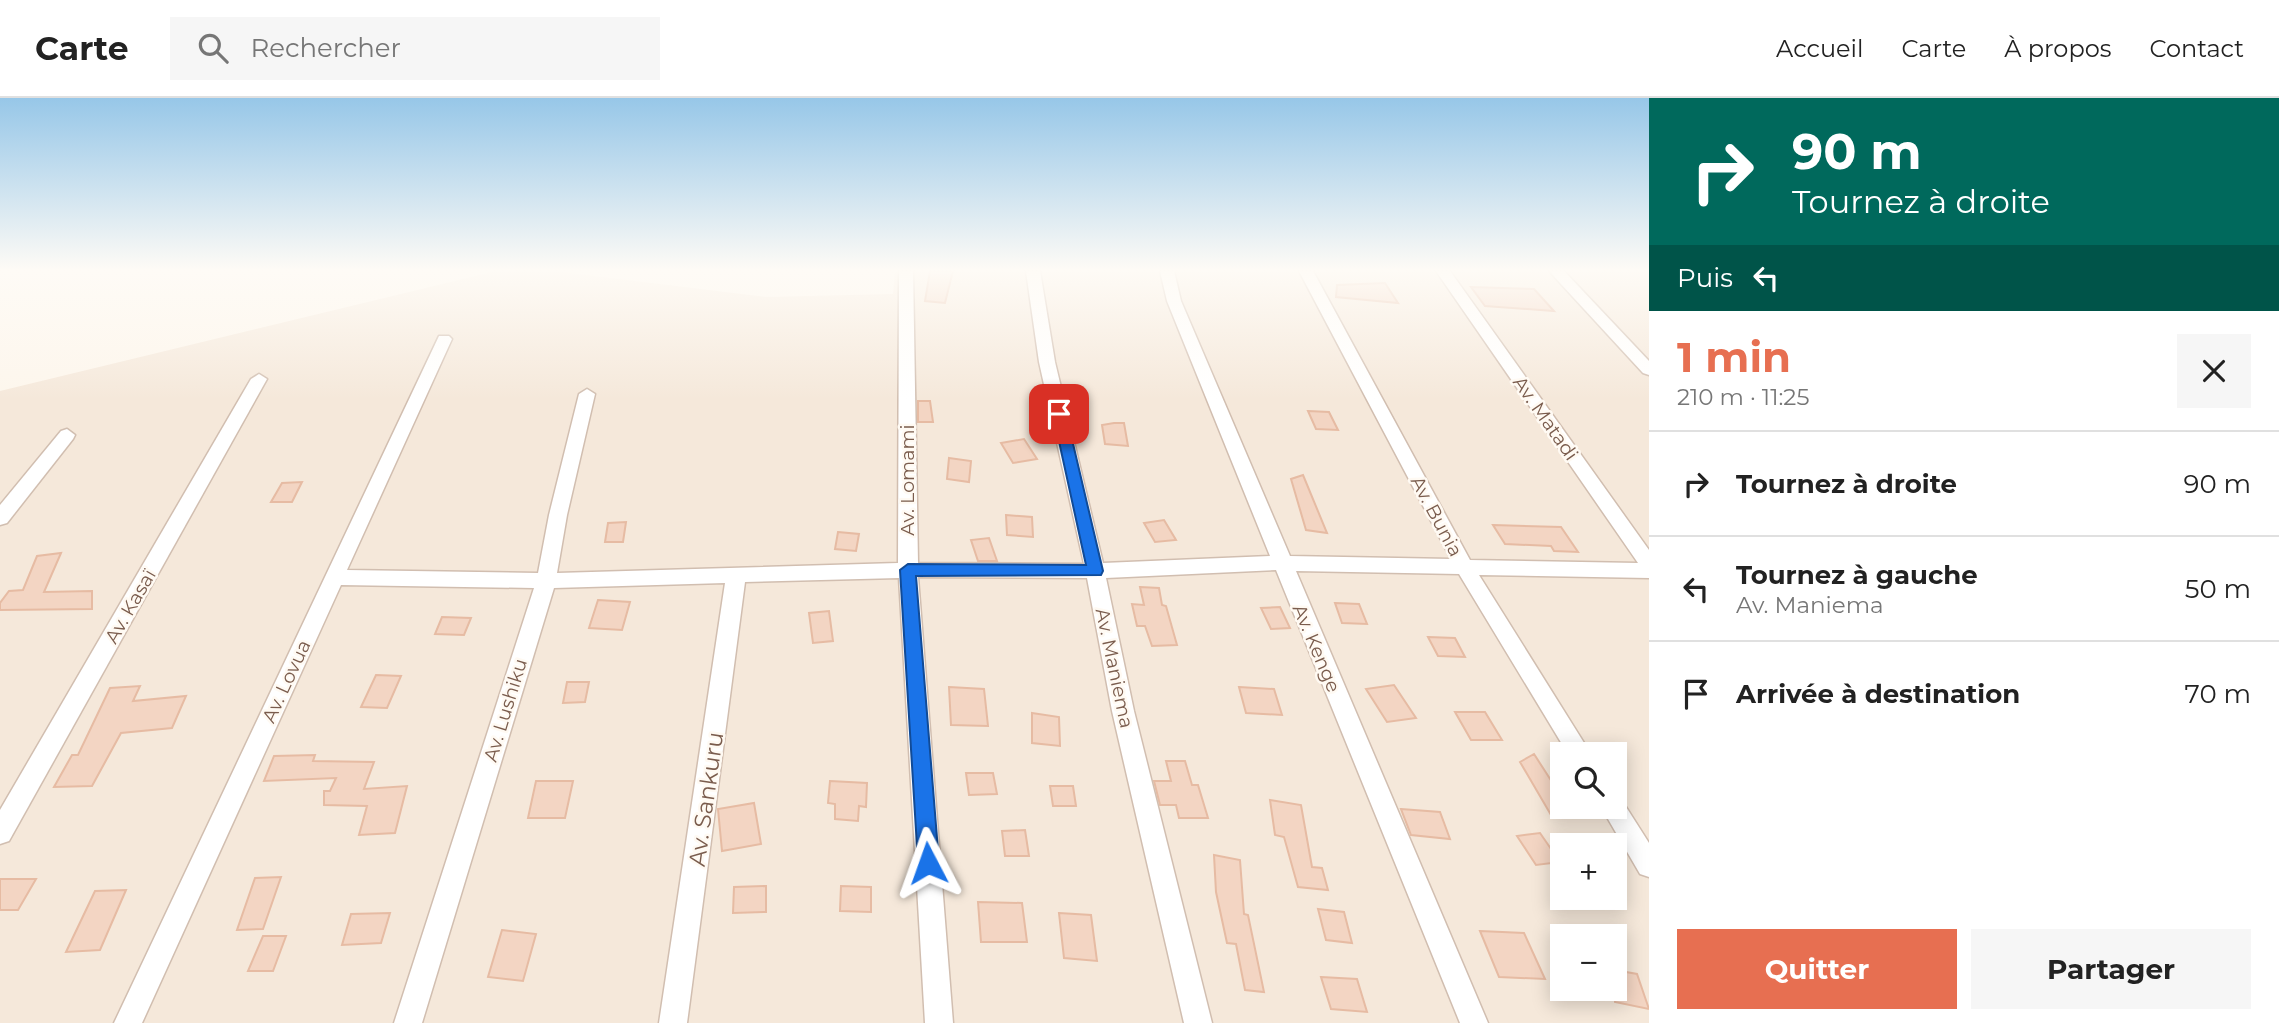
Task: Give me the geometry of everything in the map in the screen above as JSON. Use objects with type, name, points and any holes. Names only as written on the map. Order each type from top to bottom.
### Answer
[{"type":"street","name":"Av. Lomami","points":[[906,314],[908,570],[939,1023]]},
{"type":"street","name":"Av. Maniema","points":[[1040,314],[1047,362],[1095,571],[1123,711],[1198,1023]]},
{"type":"street","name":"Av. Kenge","points":[[1179,314],[1474,1023]]},
{"type":"street","name":"Av. Bunia","points":[[1329,314],[1464,566],[1573,742]]},
{"type":"street","name":"Av. Matadi","points":[[1473,314],[1649,565]]},
{"type":"street","points":[[1597,314],[1649,370]]},
{"type":"street","name":"Av. Lovua","points":[[128,1023],[444,339]]},
{"type":"street","name":"Av. Kasaï","points":[[0,833],[259,379]]},
{"type":"street","name":"Av. Lushiku","points":[[408,1023],[546,581],[558,515],[587,394]]},
{"type":"street","points":[[0,518],[67,435]]},
{"type":"street","points":[[333,577],[546,581],[908,570],[1095,571],[1281,563],[1649,571]]},
{"type":"street","name":"Av. Sankuru","points":[[673,1023],[736,574]]},
{"type":"street","points":[[1620,819],[1649,865]]},
{"type":"shaded area","points":[[318,314],[1649,314],[1649,1023],[0,1023],[0,391]]},
{"type":"building","points":[[918,401],[930,401],[933,422],[918,422]]},
{"type":"building","points":[[1308,411],[1329,412],[1338,430],[1316,429]]},
{"type":"building","points":[[1124,423],[1128,446],[1105,444],[1102,425]]},
{"type":"building","points":[[1024,439],[1037,459],[1013,463],[1001,443]]},
{"type":"building","points":[[949,458],[971,461],[969,482],[947,479]]},
{"type":"building","points":[[1303,475],[1327,533],[1306,530],[1291,479]]},
{"type":"building","points":[[302,482],[292,502],[271,502],[282,483]]},
{"type":"building","points":[[1006,515],[1032,517],[1033,537],[1007,535]]},
{"type":"building","points":[[1164,520],[1176,540],[1155,542],[1144,523]]},
{"type":"building","points":[[626,522],[623,542],[605,542],[608,523]]},
{"type":"building","points":[[1493,525],[1561,527],[1578,552],[1554,551],[1551,546],[1505,544]]},
{"type":"building","points":[[838,532],[859,534],[856,551],[835,549]]},
{"type":"building","points":[[989,538],[997,561],[978,561],[971,540]]},
{"type":"building","points":[[61,553],[44,592],[92,591],[92,609],[0,610],[0,603],[9,591],[23,590],[37,556]]},
{"type":"building","points":[[1140,587],[1159,588],[1162,605],[1166,606],[1177,645],[1152,646],[1145,626],[1137,626],[1132,604],[1144,605]]},
{"type":"building","points":[[598,600],[630,602],[622,630],[589,628]]},
{"type":"building","points":[[1335,603],[1359,604],[1367,624],[1342,623]]},
{"type":"building","points":[[1280,607],[1290,628],[1271,629],[1261,608]]},
{"type":"building","points":[[829,611],[833,641],[813,643],[809,613]]},
{"type":"building","points":[[442,617],[471,618],[464,635],[435,634]]},
{"type":"building","points":[[1428,637],[1455,638],[1465,657],[1438,656]]},
{"type":"building","points":[[376,675],[401,676],[387,708],[361,707]]},
{"type":"building","points":[[567,682],[589,682],[585,702],[563,703]]},
{"type":"building","points":[[1394,685],[1416,718],[1387,722],[1366,689]]},
{"type":"building","points":[[140,686],[133,701],[186,696],[172,728],[121,733],[92,786],[54,787],[72,755],[78,755],[110,688]]},
{"type":"building","points":[[949,687],[984,689],[988,726],[951,725]]},
{"type":"building","points":[[1239,687],[1274,689],[1282,715],[1246,713]]},
{"type":"building","points":[[1455,712],[1485,712],[1502,740],[1471,740]]},
{"type":"building","points":[[1032,713],[1059,717],[1060,746],[1032,743]]},
{"type":"building","points":[[1534,754],[1550,779],[1550,813],[1520,762]]},
{"type":"building","points":[[315,755],[313,761],[374,762],[364,789],[407,786],[395,833],[359,835],[367,806],[324,805],[324,791],[330,791],[336,778],[264,781],[274,756]]},
{"type":"building","points":[[1166,761],[1185,761],[1192,785],[1198,785],[1208,818],[1179,818],[1176,805],[1160,805],[1154,781],[1171,781]]},
{"type":"building","points":[[966,773],[993,773],[997,794],[969,795]]},
{"type":"building","points":[[536,781],[573,781],[565,818],[528,818]]},
{"type":"building","points":[[830,781],[867,783],[866,807],[859,806],[858,821],[835,819],[835,804],[828,803]]},
{"type":"building","points":[[1050,786],[1073,786],[1076,806],[1053,806]]},
{"type":"building","points":[[1270,800],[1301,805],[1312,867],[1322,868],[1328,890],[1298,887],[1284,837],[1275,835]]},
{"type":"building","points":[[754,803],[761,844],[722,851],[718,809]]},
{"type":"building","points":[[1401,809],[1440,812],[1450,839],[1411,835]]},
{"type":"building","points":[[1025,830],[1029,856],[1005,856],[1002,831]]},
{"type":"building","points":[[1540,833],[1550,848],[1550,863],[1536,865],[1517,836]]},
{"type":"building","points":[[1214,855],[1240,860],[1244,914],[1248,915],[1264,992],[1245,990],[1236,944],[1227,943],[1216,892]]},
{"type":"building","points":[[281,877],[263,929],[237,930],[255,878]]},
{"type":"building","points":[[0,879],[36,879],[18,910],[0,910]]},
{"type":"building","points":[[766,886],[766,912],[733,913],[734,887]]},
{"type":"building","points":[[841,886],[871,887],[871,912],[840,911]]},
{"type":"building","points":[[126,890],[100,950],[66,952],[95,891]]},
{"type":"building","points":[[978,902],[1022,903],[1027,942],[981,942]]},
{"type":"building","points":[[1318,909],[1344,912],[1352,943],[1326,940]]},
{"type":"building","points":[[390,913],[381,943],[342,945],[351,914]]},
{"type":"building","points":[[1059,913],[1091,915],[1097,961],[1064,958]]},
{"type":"building","points":[[502,930],[536,934],[523,981],[488,977]]},
{"type":"building","points":[[1480,931],[1524,933],[1545,979],[1499,977]]},
{"type":"building","points":[[263,936],[286,936],[273,971],[248,971]]},
{"type":"building","points":[[1627,972],[1637,974],[1649,1009],[1615,1002],[1627,1001]]},
{"type":"building","points":[[1321,977],[1357,979],[1367,1012],[1331,1009]]},
{"type":"route","points":[[928,863],[908,570],[1095,571],[1059,414]]}]
